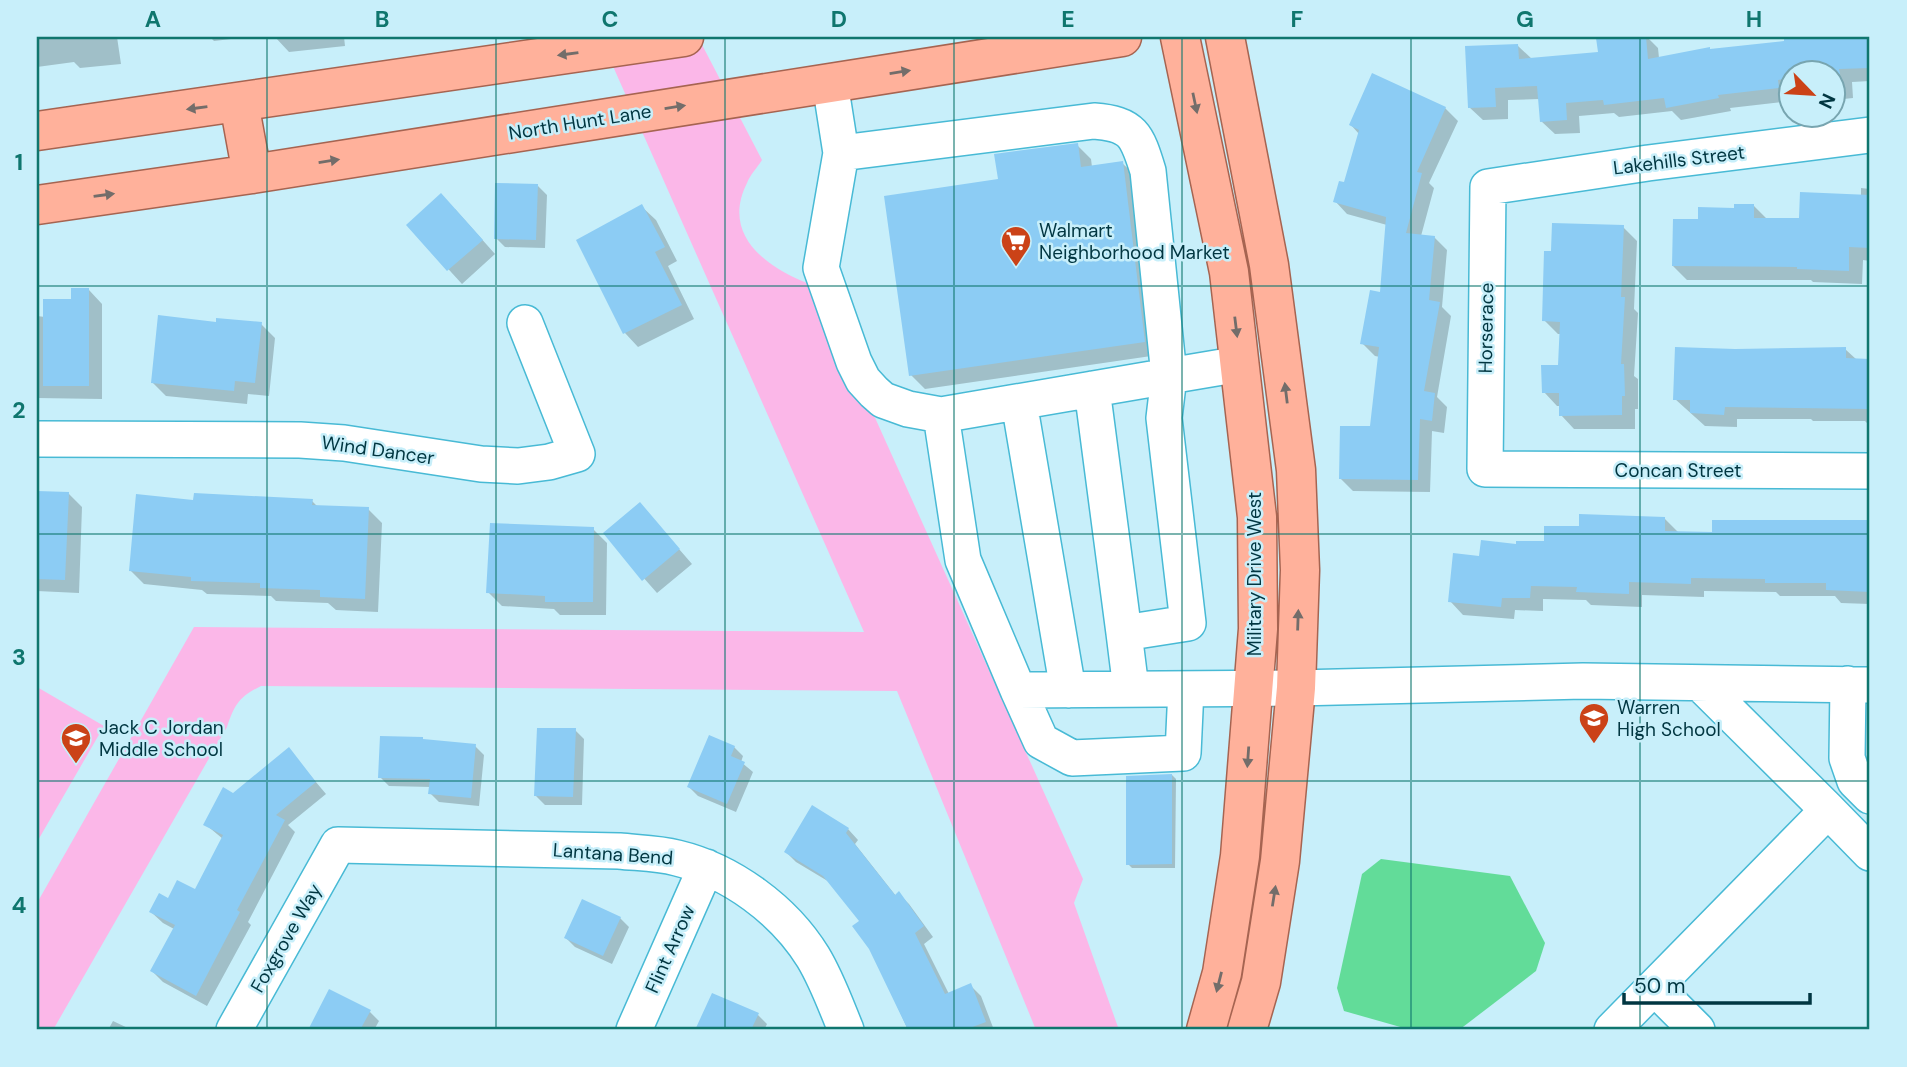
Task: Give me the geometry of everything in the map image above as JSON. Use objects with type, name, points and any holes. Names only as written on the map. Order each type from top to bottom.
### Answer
[{"type":"main road","points":[[37,131],[684,37]]},
{"type":"main road","name":"North Hunt Lane","points":[[37,205],[252,174],[1122,37]]},
{"type":"main road","name":"Military Drive West","points":[[1180,37],[1229,272],[1257,517],[1258,629],[1240,856],[1222,973],[1206,1030]]},
{"type":"main road","points":[[1225,37],[1269,265],[1296,470],[1300,569],[1296,688],[1280,861],[1261,982],[1247,1030]]},
{"type":"main road","points":[[239,103],[252,174]]},
{"type":"street","points":[[830,83],[841,153],[821,268],[854,362],[863,380],[883,400],[908,409],[941,415],[1240,364]]},
{"type":"street","points":[[841,153],[1094,121],[1116,123],[1127,129],[1137,140],[1148,171],[1169,376],[1164,418],[1188,623],[1124,633]]},
{"type":"street","name":"Lakehills Street","points":[[1488,187],[1648,163],[1870,135]]},
{"type":"street","name":"Horserace","points":[[1485,469],[1488,187]]},
{"type":"street","name":"Wind Dancer","points":[[37,439],[300,440],[344,443],[481,464],[518,466],[549,462],[577,454],[525,323]]},
{"type":"street","points":[[1092,390],[1131,689]]},
{"type":"street","points":[[1019,402],[1068,690]]},
{"type":"street","points":[[941,415],[963,560],[1041,741],[1072,758],[1183,753],[1186,689]]},
{"type":"street","name":"Concan Street","points":[[1485,469],[1870,471]]},
{"type":"street","points":[[1018,691],[1253,689],[1583,681],[1859,685],[1847,758],[1855,781],[1870,796]]},
{"type":"street","points":[[1700,682],[1870,853]]},
{"type":"street","points":[[1627,1025],[1655,988],[1828,810]]},
{"type":"street","name":"Lantana Bend","points":[[338,845],[619,851],[661,855],[706,867],[746,889],[792,930],[813,957],[846,1030]]},
{"type":"street","name":"Foxgrove Way","points":[[234,1030],[338,845]]},
{"type":"street","name":"Flint Arrow","points":[[634,1030],[706,867]]},
{"type":"street","points":[[1655,988],[1697,1030]]},
{"type":"shaded area","points":[[600,37],[698,37],[762,160],[748,180],[740,202],[744,233],[752,247],[764,258],[809,284],[872,411],[1083,879],[1074,903],[1119,1030],[1036,1030],[897,691],[261,686],[235,707],[227,727],[53,1030],[37,1030],[37,903],[194,627],[864,632]]},
{"type":"shaded area","points":[[37,687],[104,726],[37,842]]},
{"type":"shaded area","points":[[1381,859],[1510,876],[1545,943],[1536,971],[1459,1030],[1411,1030],[1344,1011],[1337,988],[1362,874]]},
{"type":"building","points":[[1646,37],[1648,59],[1710,47],[1784,41],[1784,37],[1870,37],[1870,68],[1848,69],[1848,60],[1778,60],[1778,88],[1718,95],[1719,98],[1666,108],[1664,98],[1604,105],[1603,100],[1566,103],[1567,120],[1540,122],[1537,86],[1495,88],[1496,107],[1468,108],[1465,46],[1518,44],[1519,59],[1598,52],[1596,38]]},
{"type":"building","points":[[1372,73],[1446,107],[1417,172],[1422,173],[1406,233],[1435,236],[1429,300],[1440,302],[1424,391],[1435,393],[1432,421],[1420,419],[1418,480],[1339,479],[1340,426],[1370,426],[1379,347],[1360,344],[1370,290],[1380,292],[1386,217],[1333,202],[1339,181],[1344,182],[1359,130],[1349,125]]},
{"type":"building","name":"Walmart Neighborhood Market","points":[[1078,143],[1081,167],[1123,161],[1145,342],[909,376],[884,196],[998,179],[994,154]]},
{"type":"building","points":[[495,183],[538,184],[536,240],[494,239]]},
{"type":"building","points":[[1800,192],[1870,195],[1870,248],[1849,247],[1849,271],[1797,267],[1672,266],[1673,219],[1698,219],[1698,207],[1734,208],[1734,204],[1754,204],[1754,218],[1799,218]]},
{"type":"building","points":[[441,193],[483,240],[447,271],[406,225]]},
{"type":"building","points":[[642,204],[665,247],[655,252],[682,305],[623,334],[576,240]]},
{"type":"building","points":[[1552,223],[1624,225],[1621,297],[1625,297],[1621,364],[1624,364],[1625,396],[1622,396],[1622,415],[1559,416],[1559,393],[1542,393],[1541,365],[1558,365],[1560,322],[1542,321],[1544,251],[1551,251]]},
{"type":"building","points":[[71,288],[89,288],[89,386],[43,386],[43,299],[71,299]]},
{"type":"building","points":[[158,315],[216,322],[216,318],[262,322],[255,383],[235,381],[234,391],[151,383]]},
{"type":"building","points":[[1675,347],[1846,347],[1846,358],[1870,359],[1870,409],[1725,407],[1724,415],[1690,413],[1690,400],[1673,400]]},
{"type":"building","points":[[37,491],[69,492],[65,580],[37,579]]},
{"type":"building","points":[[194,493],[313,499],[312,505],[369,507],[365,599],[320,597],[320,590],[260,588],[260,583],[191,581],[191,577],[129,571],[136,494],[193,500]]},
{"type":"building","points":[[640,502],[680,549],[642,581],[603,533]]},
{"type":"building","points":[[1579,514],[1665,517],[1665,531],[1712,532],[1712,520],[1870,520],[1870,592],[1826,590],[1826,583],[1765,583],[1765,579],[1691,578],[1691,584],[1629,582],[1629,594],[1576,592],[1577,587],[1531,586],[1530,598],[1502,598],[1501,607],[1448,602],[1453,553],[1479,556],[1481,540],[1516,544],[1516,541],[1544,541],[1544,526],[1579,526]]},
{"type":"building","points":[[490,523],[594,527],[593,602],[545,602],[545,596],[486,593]]},
{"type":"building","points":[[537,728],[576,728],[573,797],[534,796]]},
{"type":"building","points":[[709,735],[735,746],[731,756],[745,762],[727,804],[687,787]]},
{"type":"building","points":[[380,736],[423,737],[476,744],[471,798],[428,794],[430,779],[378,778]]},
{"type":"building","points":[[289,747],[316,782],[276,815],[285,820],[237,910],[240,912],[196,996],[150,971],[175,925],[149,912],[159,893],[168,898],[177,880],[195,889],[223,835],[203,825],[223,787],[233,793]]},
{"type":"building","points":[[1172,774],[1172,864],[1126,865],[1126,776]]},
{"type":"building","points":[[812,805],[849,828],[846,833],[895,895],[899,891],[924,926],[915,933],[945,994],[971,983],[986,1022],[964,1030],[908,1030],[869,949],[852,926],[859,921],[823,876],[784,852]]},
{"type":"building","points":[[582,899],[621,917],[603,956],[564,938]]},
{"type":"building","points":[[329,989],[371,1010],[360,1030],[308,1030]]},
{"type":"building","points":[[712,993],[759,1013],[751,1030],[695,1030]]},
{"type":"place","name":"Walmart Neighborhood Market","points":[[1016,268]]},
{"type":"place","name":"Warren High School","points":[[1594,745]]},
{"type":"place","name":"Jack C Jordan Middle School","points":[[76,765]]}]
